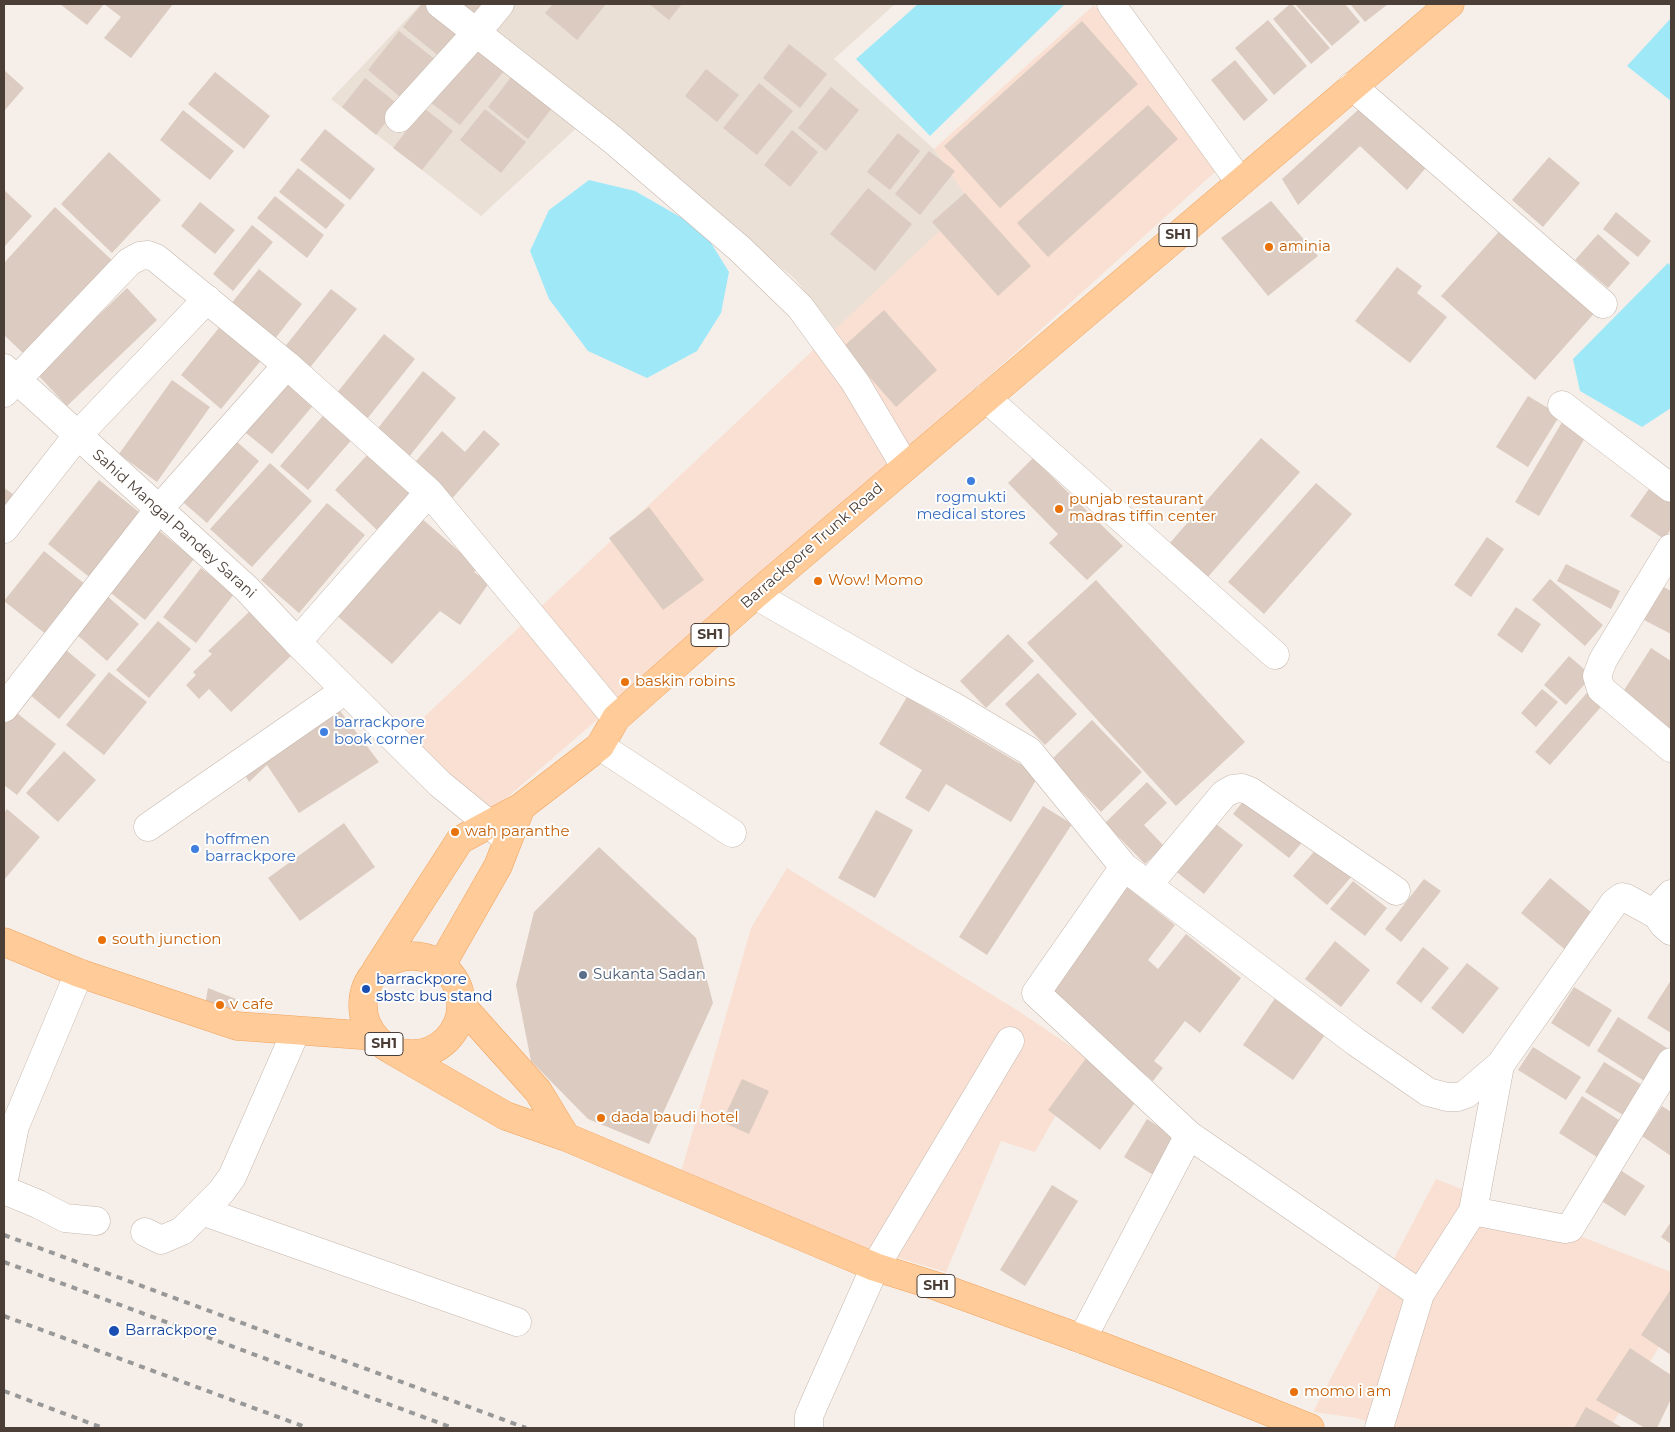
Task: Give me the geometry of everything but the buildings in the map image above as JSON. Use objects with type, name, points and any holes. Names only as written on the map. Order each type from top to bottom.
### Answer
[{"type":"main road","name":"SH1","points":[[905,466],[1450,4]]},
{"type":"main road","name":"Barrackpore Trunk Road","points":[[384,1043],[364,1015],[365,992],[376,970],[460,840],[500,832],[521,807],[600,746],[616,718],[905,466]]},
{"type":"main road","points":[[376,970],[396,958],[420,955],[442,964],[498,866],[500,832]]},
{"type":"main road","points":[[4,942],[79,973],[237,1026],[296,1031],[384,1043]]},
{"type":"main road","name":"SH1","points":[[384,1043],[417,1054],[439,1046],[456,1029],[462,1006],[457,983],[442,964]]},
{"type":"main road","name":"SH1","points":[[462,1006],[538,1091],[566,1137]]},
{"type":"main road","name":"SH1","points":[[384,1043],[506,1116],[566,1137],[876,1267],[939,1287],[1082,1339],[1310,1428]]},
{"type":"street","points":[[440,4],[612,140],[740,249],[800,306],[855,382],[905,466]]},
{"type":"street","points":[[399,118],[500,4]]},
{"type":"street","points":[[1111,4],[1240,182]]},
{"type":"street","points":[[1352,86],[1603,304]]},
{"type":"street","points":[[8,380],[129,262],[140,256],[148,255],[156,258],[287,365],[429,492],[616,718]]},
{"type":"street","points":[[4,529],[77,436],[207,299]]},
{"type":"street","points":[[4,708],[159,509],[287,365]]},
{"type":"street","name":"Sahid Mangal Pandey Sarani","points":[[8,380],[77,436],[247,589],[297,642],[440,784],[500,832]]},
{"type":"street","points":[[986,398],[1275,655]]},
{"type":"street","points":[[1562,406],[1671,488]]},
{"type":"street","points":[[297,642],[429,492]]},
{"type":"street","points":[[1671,548],[1603,660],[1597,676],[1601,688],[1671,748]]},
{"type":"street","points":[[755,595],[953,706],[1029,751],[1124,867],[1356,1042],[1428,1092],[1448,1097],[1458,1097],[1466,1094],[1500,1065],[1614,903],[1622,897],[1666,913]]},
{"type":"street","points":[[148,826],[334,698],[340,691],[340,685]]},
{"type":"street","points":[[600,746],[732,833]]},
{"type":"street","points":[[1148,885],[1224,794],[1233,789],[1242,788],[1250,791],[1396,891]]},
{"type":"street","points":[[1124,867],[1036,993],[1189,1134],[1420,1294]]},
{"type":"street","points":[[4,1178],[15,1126],[79,973]]},
{"type":"street","points":[[145,1232],[162,1240],[182,1231],[221,1192],[232,1177],[296,1031]]},
{"type":"street","points":[[809,1428],[809,1416],[814,1402],[876,1267],[1010,1041]]},
{"type":"street","points":[[1473,1211],[1565,1229],[1570,1228],[1671,1062]]},
{"type":"street","points":[[1379,1428],[1420,1294],[1473,1211],[1500,1065]]},
{"type":"street","points":[[1082,1339],[1189,1134]]},
{"type":"street","points":[[4,1190],[65,1218],[96,1221]]},
{"type":"street","points":[[202,1211],[517,1322]]},
{"type":"shaded area","points":[[421,4],[895,4],[834,59],[934,149],[971,201],[838,333],[795,279],[594,112],[481,216],[331,99]]},
{"type":"shaded area","points":[[1094,5],[1216,171],[889,467],[487,815],[406,734],[970,202],[934,149]]},
{"type":"shaded area","points":[[787,868],[1020,1012],[1088,1058],[1035,1152],[1001,1141],[946,1272],[675,1193],[751,928]]},
{"type":"shaded area","points":[[1436,1179],[1671,1272],[1671,1327],[1610,1428],[1385,1428],[1356,1418],[1313,1412]]},
{"type":"water","points":[[918,4],[1065,4],[930,136],[856,59]]},
{"type":"water","points":[[1671,18],[1671,101],[1627,66]]},
{"type":"water","points":[[589,180],[635,191],[703,230],[729,272],[721,313],[697,351],[647,378],[588,351],[549,299],[530,251],[549,210]]},
{"type":"water","points":[[1668,263],[1671,266],[1671,408],[1642,427],[1580,391],[1573,359]]},
{"type":"railway","points":[[4,1235],[526,1428]]},
{"type":"railway","points":[[4,1262],[453,1428]]},
{"type":"railway","points":[[4,1316],[308,1428]]},
{"type":"railway","points":[[4,1391],[103,1428]]},
{"type":"place","name":"aminia","points":[[1269,247]]},
{"type":"place","name":"rogmukti medical stores","points":[[971,481]]},
{"type":"place","name":"punjab restaurant madras tiffin center","points":[[1059,509]]},
{"type":"place","name":"Wow! Momo","points":[[818,581]]},
{"type":"place","name":"baskin robins","points":[[625,682]]},
{"type":"place","name":"barrackpore book corner","points":[[324,732]]},
{"type":"place","name":"wah paranthe","points":[[455,832]]},
{"type":"place","name":"hoffmen barrackpore","points":[[195,849]]},
{"type":"place","name":"south junction","points":[[102,940]]},
{"type":"place","name":"Sukanta Sadan","points":[[583,975]]},
{"type":"place","name":"barrackpore sbstc bus stand","points":[[366,989]]},
{"type":"place","name":"v cafe","points":[[220,1005]]},
{"type":"place","name":"dada baudi hotel","points":[[601,1118]]},
{"type":"place","name":"Barrackpore","points":[[114,1331]]},
{"type":"place","name":"momo i am","points":[[1294,1392]]}]
